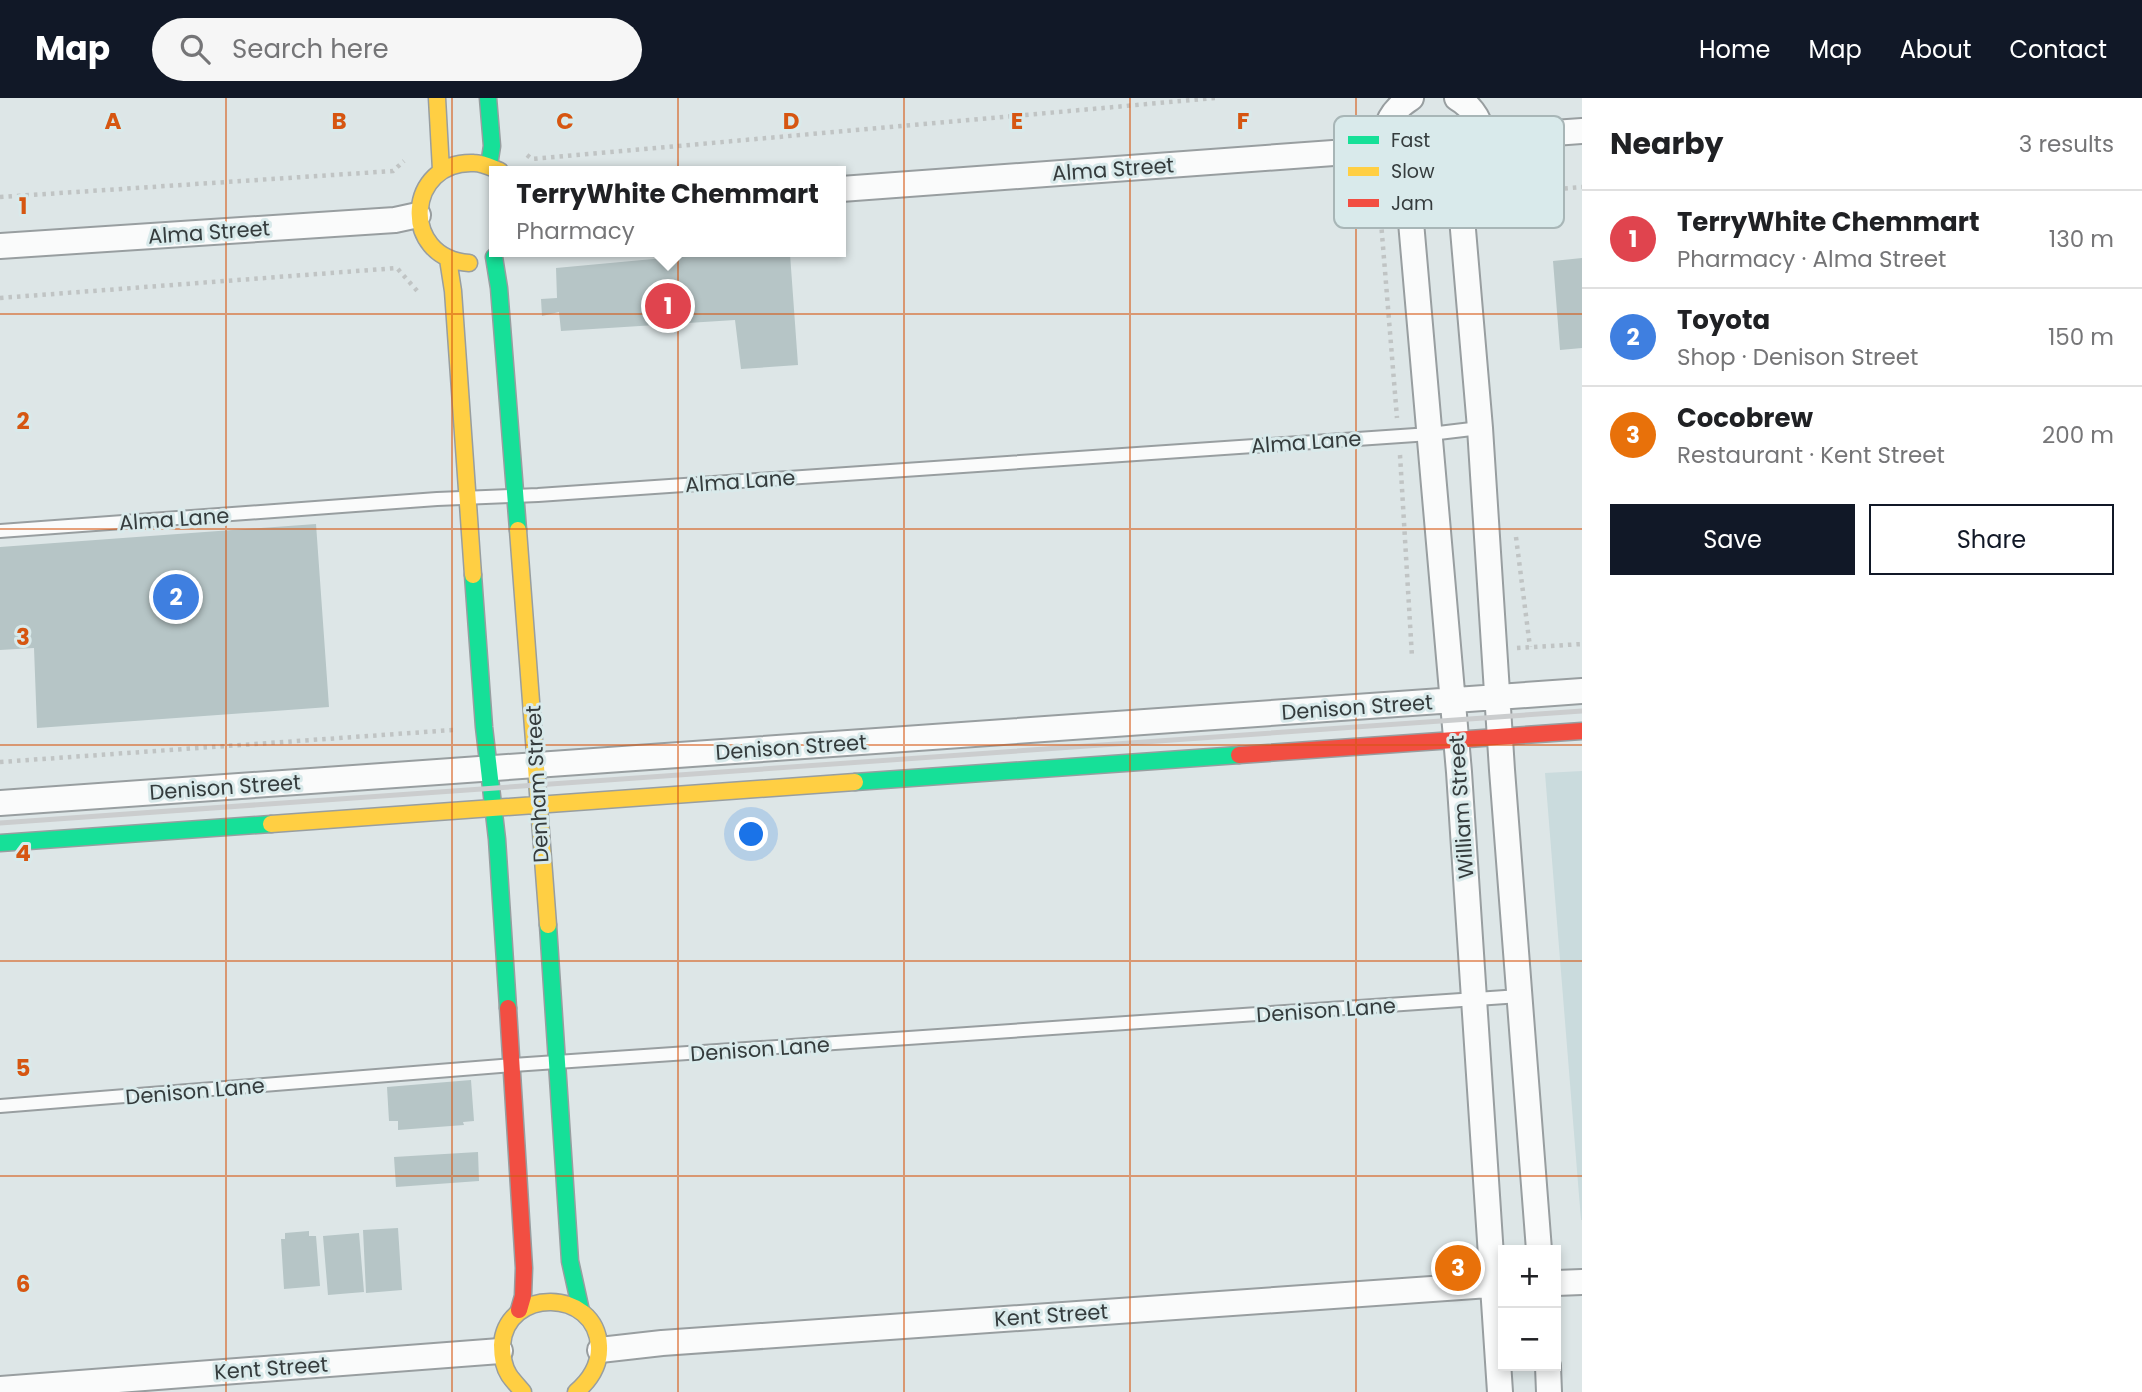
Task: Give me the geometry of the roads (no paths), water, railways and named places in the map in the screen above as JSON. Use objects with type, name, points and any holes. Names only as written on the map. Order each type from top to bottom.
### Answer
[{"type":"street","points":[[438,98],[441,170]]},
{"type":"street","points":[[488,98],[494,166]]},
{"type":"street","points":[[1459,98],[1476,116]]},
{"type":"street","points":[[1391,116],[1405,100]]},
{"type":"street","points":[[1564,132],[1582,131]]},
{"type":"street","name":"Alma Street","points":[[846,190],[1334,153]]},
{"type":"street","points":[[489,166],[472,161],[456,163],[441,170],[431,178],[424,189],[418,215],[427,242],[436,252],[448,259],[463,263],[479,262],[490,257]]},
{"type":"street","name":"Alma Street","points":[[0,246],[395,220],[418,215]]},
{"type":"street","name":"William Street","points":[[1412,228],[1453,700],[1473,1000],[1498,1274]]},
{"type":"street","name":"William Street","points":[[1463,228],[1480,428],[1539,1245]]},
{"type":"street","name":"Denham Street","points":[[497,257],[570,1261],[581,1311],[595,1328],[600,1350]]},
{"type":"street","name":"Denham Street","points":[[448,259],[453,291],[513,1065],[524,1268],[523,1296],[519,1310]]},
{"type":"street","name":"Denison Street","points":[[0,803],[1582,691]]},
{"type":"street","name":"Denison Street","points":[[0,843],[1582,731]]},
{"type":"street","points":[[1561,1283],[1582,1282]]},
{"type":"street","name":"Kent Street","points":[[600,1350],[676,1342],[1498,1285]]},
{"type":"street","points":[[523,1392],[511,1382],[503,1367],[500,1350],[502,1336],[509,1322],[519,1310],[534,1303],[551,1300],[566,1303],[581,1311]]},
{"type":"street","name":"William Street","points":[[1499,1308],[1500,1392]]},
{"type":"street","name":"Kent Street","points":[[0,1389],[500,1350]]},
{"type":"street","points":[[584,1388],[596,1367],[600,1350]]},
{"type":"street","points":[[1548,1371],[1549,1392]]},
{"type":"lane","name":"Alma Lane","points":[[0,531],[1430,434],[1480,428]]},
{"type":"lane","name":"Denison Lane","points":[[0,1106],[513,1065],[1520,996]]},
{"type":"railway","points":[[0,823],[1582,711]]},
{"type":"place","name":"TerryWhite Chemmart","points":[[668,306]]},
{"type":"place","name":"Toyota","points":[[176,597]]},
{"type":"place","name":"Cocobrew","points":[[1458,1268]]}]
